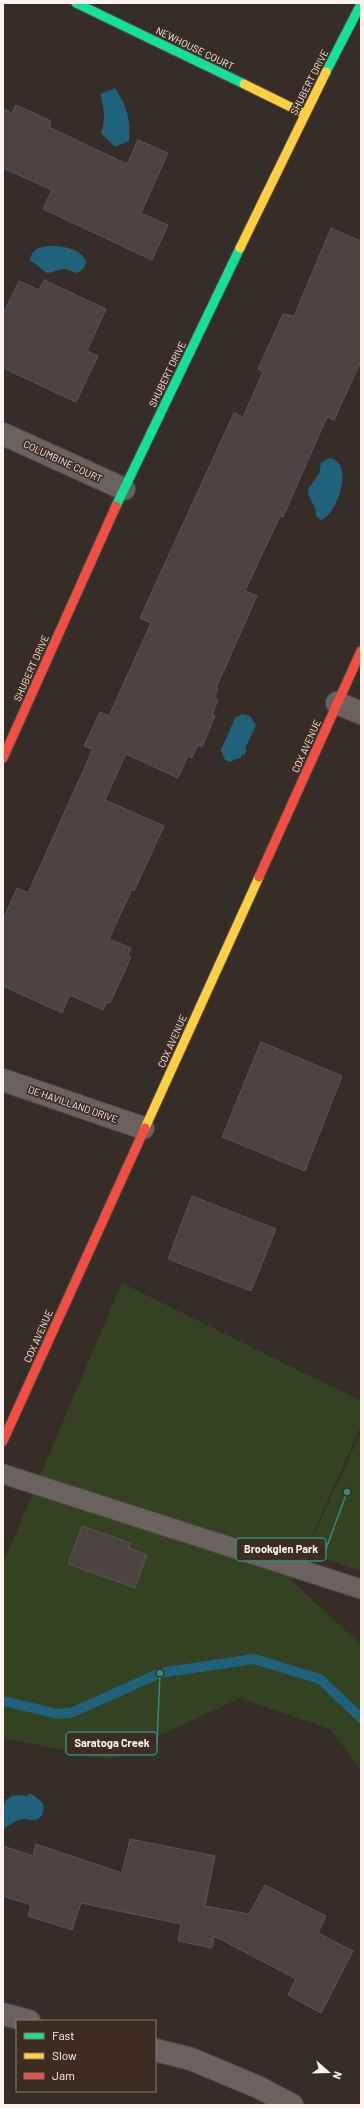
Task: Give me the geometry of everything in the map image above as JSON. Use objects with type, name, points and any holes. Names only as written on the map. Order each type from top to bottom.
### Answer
[{"type":"street","name":"NEWHOUSE COURT","points":[[76,3],[305,114]]},
{"type":"street","name":"SHUBERT DRIVE","points":[[3,758],[124,489],[305,114],[361,4]]},
{"type":"street","name":"COLUMBINE COURT","points":[[3,434],[124,489]]},
{"type":"street","name":"COX AVENUE","points":[[3,1442],[361,650]]},
{"type":"street","points":[[337,703],[361,713]]},
{"type":"street","name":"DE HAVILLAND DRIVE","points":[[3,1080],[144,1128]]},
{"type":"street","points":[[3,2014],[25,2020]]},
{"type":"street","points":[[156,2050],[191,2059],[258,2087],[292,2105]]},
{"type":"lane","points":[[3,1474],[361,1589]]},
{"type":"green space","points":[[122,1283],[361,1401],[361,1426],[292,1581],[361,1645],[361,1770],[330,1729],[240,1698],[109,1759],[3,1738],[3,1563]]},
{"type":"green space","points":[[361,1432],[361,1572],[306,1552]]},
{"type":"water","points":[[115,88],[123,101],[129,120],[129,141],[115,147],[101,133],[104,123],[104,113],[100,94]]},
{"type":"water","points":[[57,246],[78,252],[86,262],[82,269],[75,273],[67,269],[61,269],[47,273],[30,260],[31,255],[36,249]]},
{"type":"water","points":[[329,458],[337,461],[341,468],[341,488],[338,499],[333,508],[327,516],[321,520],[316,516],[315,508],[308,494],[308,489],[319,474],[321,463]]},
{"type":"water","points":[[242,714],[250,716],[256,725],[245,749],[247,750],[244,755],[242,754],[240,759],[238,758],[230,762],[225,760],[221,750],[236,716],[238,717]]},
{"type":"water","points":[[30,1793],[42,1802],[44,1808],[41,1817],[35,1820],[22,1819],[3,1829],[3,1808],[7,1799],[11,1796],[26,1796]]},
{"type":"building","points":[[16,105],[51,121],[49,127],[127,164],[138,140],[168,153],[141,213],[168,225],[152,260],[43,209],[52,190],[3,168],[3,109],[12,113]]},
{"type":"building","points":[[331,228],[361,241],[361,361],[334,420],[327,417],[283,517],[280,516],[245,591],[257,596],[216,688],[218,689],[214,698],[218,700],[212,715],[215,716],[202,747],[198,745],[192,758],[188,756],[178,778],[126,754],[105,800],[164,826],[134,891],[132,889],[109,939],[131,948],[128,955],[131,957],[110,1003],[107,1002],[103,1010],[70,995],[62,1013],[3,986],[3,920],[17,888],[28,893],[93,749],[84,746],[100,712],[109,716],[151,623],[140,618],[234,413],[243,417],[263,372],[258,369],[283,314],[294,316]]},
{"type":"building","points":[[44,280],[106,309],[87,351],[98,356],[76,402],[3,368],[3,314],[19,281],[39,290]]},
{"type":"building","points":[[261,1042],[342,1076],[305,1171],[222,1137]]},
{"type":"building","points":[[192,1196],[276,1229],[251,1291],[168,1259]]},
{"type":"building","points":[[82,1526],[131,1543],[129,1548],[147,1555],[135,1588],[68,1564]]},
{"type":"building","points":[[130,1839],[215,1856],[205,1906],[249,1914],[265,1885],[326,1916],[318,1933],[353,1951],[321,2013],[288,1995],[296,1979],[214,1936],[212,1948],[178,1941],[181,1924],[81,1903],[72,1930],[28,1916],[31,1905],[3,1896],[3,1846],[33,1856],[36,1844],[122,1873]]},
{"type":"waterway","points":[[3,1701],[58,1714],[73,1712],[160,1673],[254,1659],[320,1679],[361,1718]]},
{"type":"traffic: fast","points":[[76,3],[244,84]]},
{"type":"traffic: fast","points":[[326,72],[361,4]]},
{"type":"traffic: fast","points":[[116,506],[240,248]]},
{"type":"traffic: slow","points":[[240,248],[326,72]]},
{"type":"traffic: slow","points":[[244,84],[305,114]]},
{"type":"traffic: slow","points":[[145,1128],[259,877]]},
{"type":"traffic: jam","points":[[3,758],[116,506]]},
{"type":"traffic: jam","points":[[259,877],[361,651]]},
{"type":"traffic: jam","points":[[3,1441],[145,1128]]},
{"type":"place","name":"Brookglen Park","points":[[347,1492]]},
{"type":"place","name":"Saratoga Creek","points":[[160,1673]]}]
